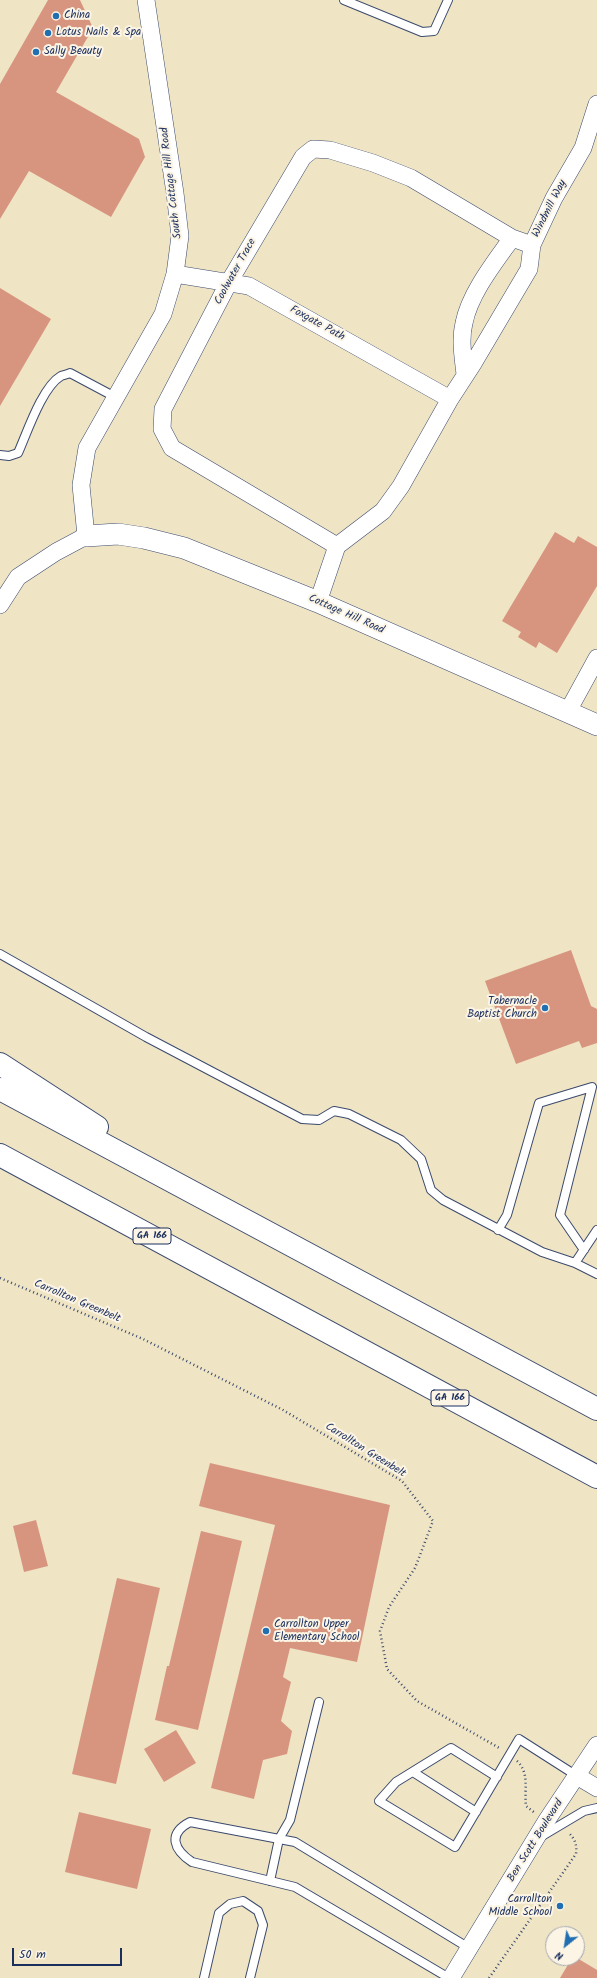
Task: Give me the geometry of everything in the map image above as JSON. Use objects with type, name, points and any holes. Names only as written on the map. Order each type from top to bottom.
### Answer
[{"type":"highway","points":[[0,1064],[93,1124],[178,1185]]},
{"type":"highway","points":[[0,1089],[597,1409]]},
{"type":"highway","name":"GA 166","points":[[0,1155],[597,1477]]},
{"type":"street","name":"South Cottage Hill Road","points":[[86,536],[81,485],[87,448],[163,314],[175,274],[180,236],[146,0]]},
{"type":"street","name":"Windmill Way","points":[[337,546],[383,511],[402,486],[450,399],[474,362],[529,268],[532,245],[554,198],[583,148],[597,104]]},
{"type":"street","name":"Coolwater Trace","points":[[337,546],[172,448],[162,429],[163,410],[229,282],[303,157],[313,149],[330,150],[373,163],[411,178],[512,238],[532,245]]},
{"type":"street","points":[[465,374],[462,337],[468,308],[490,269],[512,238]]},
{"type":"street","name":"Foxgate Path","points":[[175,274],[249,286],[450,399]]},
{"type":"street","name":"Cottage Hill Road","points":[[86,536],[118,534],[167,542],[318,602],[597,725]]},
{"type":"street","points":[[0,605],[18,577],[56,552],[86,536]]},
{"type":"street","points":[[318,602],[337,546]]},
{"type":"street","points":[[568,711],[597,658]]},
{"type":"street","name":"Ben Scott Boulevard","points":[[450,1978],[535,1840],[597,1745]]},
{"type":"street","points":[[577,1776],[597,1788]]},
{"type":"lane","points":[[344,0],[422,32],[434,31],[448,0]]},
{"type":"lane","points":[[0,455],[9,456],[18,453],[44,397],[52,384],[61,376],[70,373],[116,398]]},
{"type":"lane","points":[[0,954],[146,1037],[302,1119],[319,1120],[334,1111],[342,1112],[401,1140],[420,1159],[431,1190],[443,1200],[542,1252],[576,1263],[597,1274]]},
{"type":"lane","points":[[498,1230],[507,1216],[539,1103],[594,1086]]},
{"type":"lane","points":[[584,1250],[560,1215],[594,1086]]},
{"type":"lane","points":[[576,1263],[597,1230]]},
{"type":"lane","points":[[270,1881],[279,1839],[290,1820],[319,1702]]},
{"type":"lane","points":[[497,1777],[452,1748],[396,1782],[379,1801],[455,1847],[497,1777],[519,1739],[577,1776]]},
{"type":"lane","points":[[413,1772],[476,1812]]},
{"type":"lane","points":[[535,1840],[584,1811],[597,1808]]},
{"type":"lane","points":[[450,1978],[295,1887],[192,1862],[182,1855],[175,1843],[176,1835],[184,1825],[190,1822],[296,1842],[469,1948]]},
{"type":"lane","points":[[204,1978],[219,1913],[230,1904],[243,1901],[258,1911],[263,1925],[250,1978]]},
{"type":"path","name":"Carrollton Greenbelt","points":[[0,1278],[143,1339],[283,1410],[402,1481],[432,1521],[415,1568],[389,1607],[380,1631],[387,1669],[417,1701],[476,1733],[510,1755],[524,1767],[526,1775],[526,1806],[532,1811]]},
{"type":"path","points":[[489,1978],[576,1854],[577,1846],[574,1838],[568,1832]]},
{"type":"building","points":[[48,0],[80,0],[93,28],[56,92],[139,139],[145,157],[111,217],[29,171],[0,219],[0,84]]},
{"type":"building","points":[[0,288],[51,319],[0,406]]},
{"type":"building","points":[[555,532],[574,543],[578,536],[597,547],[597,586],[557,653],[539,642],[536,648],[518,637],[521,632],[502,621]]},
{"type":"building","name":"Tabernacle Baptist Church","points":[[571,950],[591,1006],[597,1009],[597,1043],[582,1048],[579,1041],[516,1064],[485,981]]},
{"type":"building","points":[[210,1463],[390,1505],[357,1662],[290,1648],[283,1677],[291,1682],[281,1721],[292,1731],[287,1754],[263,1760],[254,1799],[211,1788],[275,1525],[199,1506]]},
{"type":"building","points":[[36,1520],[48,1566],[24,1572],[13,1526]]},
{"type":"building","points":[[201,1531],[242,1541],[198,1730],[155,1720]]},
{"type":"building","points":[[117,1578],[160,1588],[116,1784],[72,1774]]},
{"type":"building","points":[[176,1730],[196,1763],[164,1782],[144,1749]]},
{"type":"building","points":[[79,1812],[151,1829],[137,1889],[65,1872]]},
{"type":"building","points":[[585,1963],[597,1970],[597,1978],[560,1978],[567,1966],[585,1966]]},
{"type":"place","name":"China","points":[[56,16]]},
{"type":"place","name":"Lotus Nails & Spa","points":[[48,33]]},
{"type":"place","name":"Sally Beauty","points":[[36,52]]},
{"type":"place","name":"Tabernacle Baptist Church","points":[[545,1008]]},
{"type":"place","name":"Carrollton Upper Elementary School","points":[[266,1631]]},
{"type":"place","name":"Carrollton Middle School","points":[[560,1906]]}]
